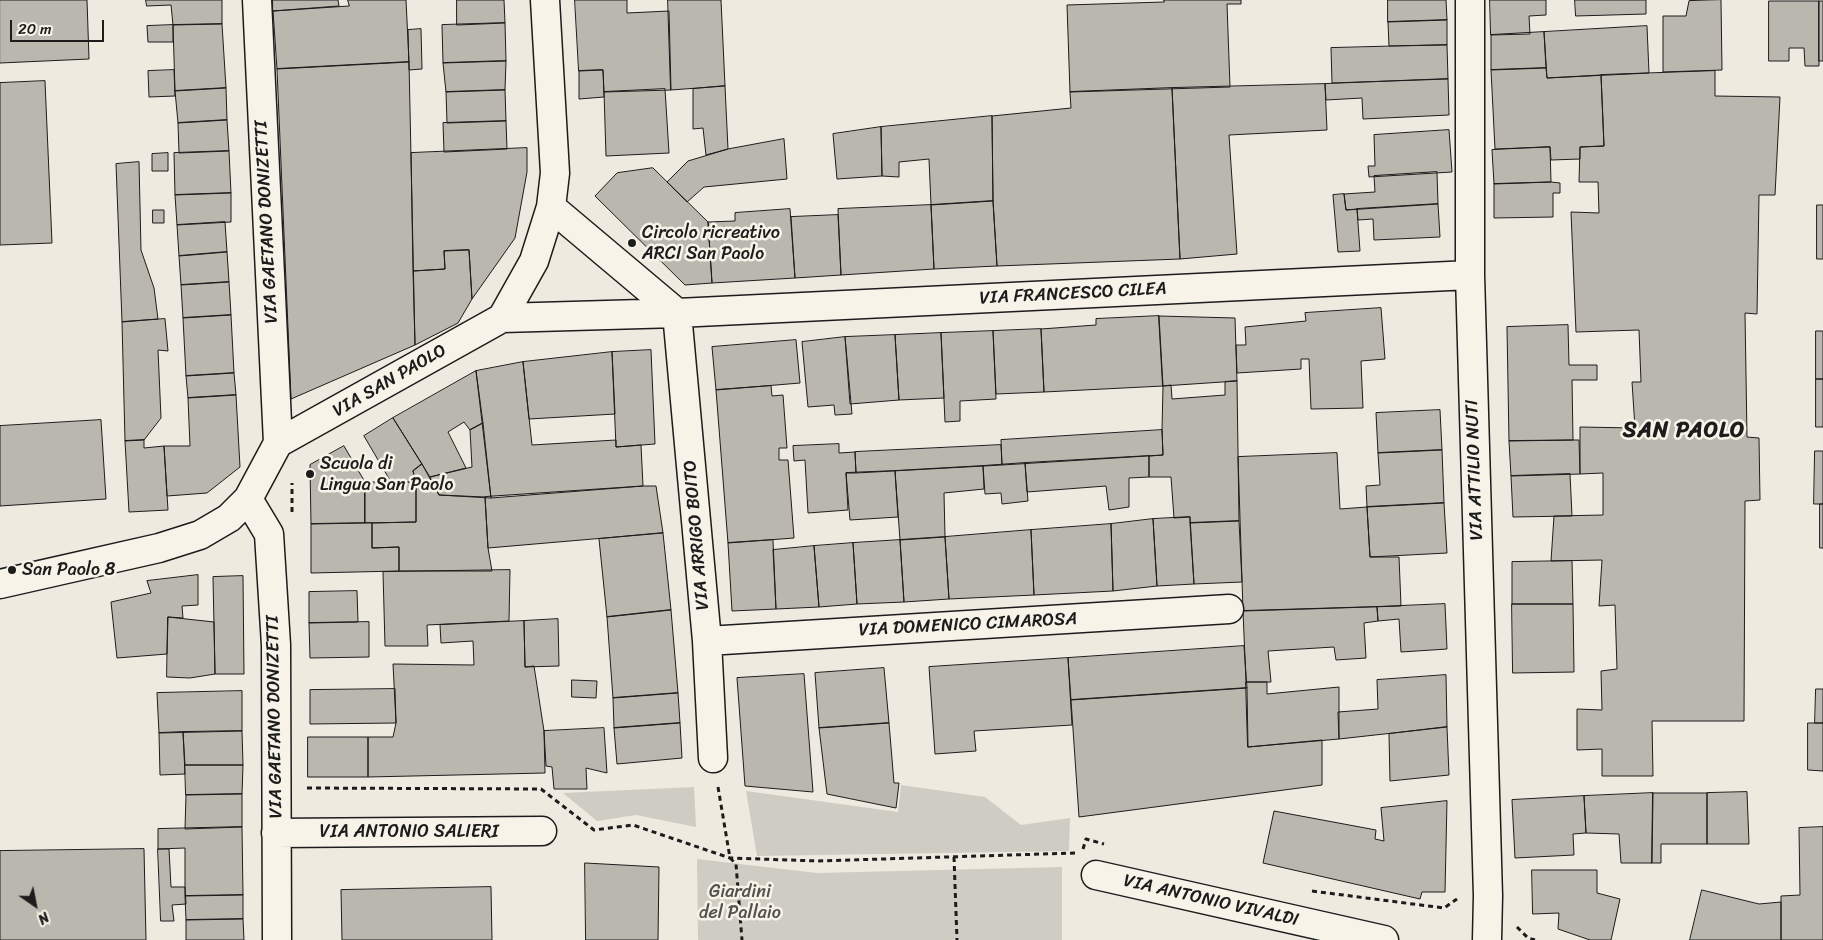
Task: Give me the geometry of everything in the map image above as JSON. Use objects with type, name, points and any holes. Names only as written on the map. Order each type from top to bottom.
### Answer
[{"type":"street","name":"VIA GAETANO DONIZETTI","points":[[257,0],[273,453]]},
{"type":"street","points":[[502,318],[534,261],[550,207],[555,173],[546,0]]},
{"type":"street","name":"VIA ATTILIO NUTI","points":[[1470,0],[1470,275],[1488,896],[1487,940]]},
{"type":"street","points":[[550,207],[677,313]]},
{"type":"street","name":"VIA FRANCESCO CILEA","points":[[502,318],[677,313],[1470,275]]},
{"type":"street","name":"VIA ARRIGO BOITO","points":[[677,313],[707,641],[714,758]]},
{"type":"street","name":"VIA SAN PAOLO","points":[[273,453],[502,318]]},
{"type":"street","points":[[0,584],[159,548],[200,535],[229,518],[248,499],[273,453]]},
{"type":"street","name":"VIA GAETANO DONIZETTI","points":[[248,499],[269,534],[276,646],[277,940]]},
{"type":"street","name":"VIA DOMENICO CIMAROSA","points":[[707,641],[1229,609]]},
{"type":"street","name":"VIA ANTONIO SALIERI","points":[[276,833],[542,831]]},
{"type":"street","name":"VIA ANTONIO VIVALDI","points":[[1096,875],[1384,940]]},
{"type":"path","points":[[273,453],[292,478],[292,518]]},
{"type":"path","points":[[714,758],[730,858],[736,864],[742,940]]},
{"type":"path","points":[[306,788],[541,789],[594,830],[633,825],[730,858],[818,861],[1082,853],[1086,839],[1104,844]]},
{"type":"path","points":[[954,857],[957,940]]},
{"type":"path","points":[[1309,890],[1444,908],[1463,895],[1488,896]]},
{"type":"path","points":[[1514,924],[1528,938],[1535,940]]},
{"type":"green space","points":[[901,785],[985,797],[1021,825],[1070,818],[1069,851],[757,856],[746,791],[898,812]]},
{"type":"green space","points":[[694,787],[696,827],[636,815],[597,821],[563,793]]},
{"type":"green space","name":"Giardini del Pallaio","points":[[697,859],[817,873],[1062,867],[1062,940],[698,940]]},
{"type":"building","points":[[0,0],[87,0],[89,59],[0,63]]},
{"type":"building","points":[[146,0],[222,0],[222,24],[173,25],[171,5],[147,6]]},
{"type":"building","points":[[273,0],[338,0],[339,6],[273,11]]},
{"type":"building","points":[[348,0],[406,0],[409,62],[277,69],[273,11],[349,6]]},
{"type":"building","points":[[457,0],[504,0],[505,23],[457,25]]},
{"type":"building","points":[[575,0],[627,0],[627,13],[669,11],[671,90],[604,92],[603,70],[579,71]]},
{"type":"building","points":[[668,0],[721,0],[725,86],[671,90]]},
{"type":"building","points":[[1164,0],[1241,0],[1241,4],[1227,4],[1230,87],[1070,92],[1067,5],[1164,2]]},
{"type":"building","points":[[1388,0],[1446,0],[1447,20],[1388,22]]},
{"type":"building","points":[[1490,0],[1546,0],[1546,15],[1529,16],[1530,34],[1491,35]]},
{"type":"building","points":[[1575,0],[1646,0],[1646,14],[1576,16]]},
{"type":"building","points":[[1721,0],[1722,70],[1663,72],[1663,16],[1686,16],[1689,1]]},
{"type":"building","points":[[1769,1],[1819,1],[1819,66],[1805,66],[1804,48],[1789,48],[1789,61],[1769,61]]},
{"type":"building","points":[[1819,1],[1823,1],[1823,61],[1819,61]]},
{"type":"building","points":[[1447,20],[1447,45],[1389,46],[1388,22]]},
{"type":"building","points":[[505,23],[506,61],[443,63],[442,25]]},
{"type":"building","points":[[222,24],[226,88],[175,91],[173,25]]},
{"type":"building","points":[[173,25],[173,42],[148,42],[147,26]]},
{"type":"building","points":[[1647,26],[1649,73],[1547,78],[1544,32]]},
{"type":"building","points":[[421,29],[422,69],[409,70],[408,30]]},
{"type":"building","points":[[1544,32],[1546,68],[1491,70],[1491,35]]},
{"type":"building","points":[[1447,45],[1448,79],[1332,83],[1331,48]]},
{"type":"building","points":[[506,61],[505,90],[446,92],[443,63]]},
{"type":"building","points":[[409,62],[415,345],[291,399],[277,69]]},
{"type":"building","points":[[1546,68],[1547,78],[1601,75],[1604,146],[1580,147],[1580,159],[1551,160],[1550,147],[1495,149],[1491,70]]},
{"type":"building","points":[[174,70],[175,96],[149,97],[148,71]]},
{"type":"building","points":[[603,70],[604,97],[579,99],[579,71]]},
{"type":"building","points":[[1715,71],[1715,96],[1780,97],[1775,195],[1759,195],[1757,314],[1745,313],[1747,437],[1759,438],[1760,500],[1745,501],[1744,721],[1652,721],[1653,776],[1602,776],[1602,749],[1577,750],[1577,709],[1602,710],[1601,671],[1617,669],[1615,605],[1599,606],[1602,560],[1551,561],[1554,516],[1603,515],[1603,473],[1580,474],[1580,427],[1635,428],[1632,382],[1641,382],[1639,330],[1576,332],[1571,212],[1599,213],[1598,182],[1579,182],[1580,147],[1604,146],[1601,75]]},
{"type":"building","points":[[1448,79],[1449,115],[1363,119],[1362,98],[1326,100],[1325,84]]},
{"type":"building","points":[[45,81],[52,243],[0,245],[0,83]]},
{"type":"building","points":[[1325,84],[1327,130],[1229,135],[1237,254],[1180,259],[1172,88]]},
{"type":"building","points":[[725,86],[728,149],[706,155],[703,128],[693,129],[693,89]]},
{"type":"building","points":[[226,88],[227,120],[178,123],[175,91]]},
{"type":"building","points":[[1172,88],[1180,259],[997,266],[993,201],[992,116],[1071,108],[1070,92]]},
{"type":"building","points":[[665,89],[669,153],[606,156],[604,92]]},
{"type":"building","points":[[505,90],[506,121],[447,123],[446,92]]},
{"type":"building","points":[[992,116],[993,201],[931,205],[929,159],[899,162],[899,177],[882,176],[881,127]]},
{"type":"building","points":[[227,120],[229,151],[179,153],[178,123]]},
{"type":"building","points":[[506,121],[507,149],[444,152],[443,123]]},
{"type":"building","points":[[881,127],[882,176],[837,179],[833,134]]},
{"type":"building","points":[[1449,130],[1452,172],[1369,177],[1368,166],[1375,166],[1374,135]]},
{"type":"building","points":[[784,139],[787,179],[704,187],[687,202],[667,182],[688,161],[728,149]]},
{"type":"building","points":[[1550,147],[1551,182],[1494,184],[1492,150]]},
{"type":"building","points":[[527,148],[527,172],[515,238],[472,299],[469,250],[444,251],[445,269],[413,271],[411,153]]},
{"type":"building","points":[[229,151],[231,193],[175,195],[174,153]]},
{"type":"building","points":[[168,153],[168,171],[152,171],[152,154]]},
{"type":"building","points":[[139,162],[141,250],[154,288],[158,319],[122,322],[116,164]]},
{"type":"building","points":[[653,168],[708,222],[712,283],[685,285],[595,196],[617,173]]},
{"type":"building","points":[[1437,172],[1438,204],[1346,210],[1344,194],[1375,192],[1374,176]]},
{"type":"building","points":[[1560,183],[1560,193],[1553,193],[1553,217],[1494,218],[1494,184]]},
{"type":"building","points":[[231,193],[231,222],[177,225],[175,195]]},
{"type":"building","points":[[1344,194],[1346,210],[1357,209],[1360,251],[1338,252],[1333,195]]},
{"type":"building","points":[[993,201],[997,266],[934,269],[931,205]]},
{"type":"building","points":[[1438,204],[1440,237],[1374,240],[1373,219],[1358,220],[1357,209]]},
{"type":"building","points":[[931,205],[934,269],[841,275],[838,209]]},
{"type":"building","points":[[1817,205],[1823,205],[1823,259],[1817,259]]},
{"type":"building","points":[[790,209],[795,278],[712,283],[708,222],[735,221],[735,213]]},
{"type":"building","points":[[153,210],[164,210],[164,223],[153,223]]},
{"type":"building","points":[[838,215],[841,275],[795,278],[791,217]]},
{"type":"building","points":[[225,222],[227,252],[179,256],[177,225]]},
{"type":"building","points":[[469,250],[472,299],[458,323],[415,345],[413,271],[445,269],[444,251]]},
{"type":"building","points":[[227,252],[229,282],[181,285],[179,256]]},
{"type":"building","points":[[229,282],[231,315],[183,318],[181,285]]},
{"type":"building","points":[[1381,308],[1385,359],[1361,361],[1363,408],[1311,409],[1309,359],[1301,359],[1301,369],[1237,373],[1236,345],[1246,345],[1245,327],[1306,321],[1305,313]]},
{"type":"building","points":[[231,315],[234,373],[186,376],[183,318]]},
{"type":"building","points":[[1159,316],[1235,318],[1237,381],[1163,386]]},
{"type":"building","points":[[1159,316],[1163,386],[1044,392],[1041,329],[1096,325],[1096,319]]},
{"type":"building","points":[[165,319],[168,351],[158,350],[161,418],[144,440],[125,441],[122,322]]},
{"type":"building","points":[[1568,325],[1569,365],[1597,365],[1597,380],[1572,380],[1573,440],[1509,441],[1507,327]]},
{"type":"building","points":[[1041,329],[1044,392],[996,394],[993,331]]},
{"type":"building","points":[[993,331],[996,399],[960,401],[960,421],[945,422],[941,333]]},
{"type":"building","points":[[1816,331],[1823,331],[1823,379],[1816,379]]},
{"type":"building","points":[[941,333],[944,398],[899,400],[895,335]]},
{"type":"building","points":[[895,335],[899,400],[850,404],[845,337]]},
{"type":"building","points":[[845,337],[852,414],[835,415],[834,405],[808,407],[802,342]]},
{"type":"building","points":[[796,340],[800,383],[716,390],[712,347]]},
{"type":"building","points":[[651,350],[655,444],[616,447],[612,352]]},
{"type":"building","points":[[612,352],[615,414],[529,419],[523,362]]},
{"type":"building","points":[[523,362],[532,445],[616,440],[616,447],[641,445],[643,486],[491,498],[476,371]]},
{"type":"building","points":[[476,371],[483,423],[470,430],[464,422],[448,432],[466,468],[430,477],[393,418]]},
{"type":"building","points":[[234,373],[236,395],[188,398],[186,376]]},
{"type":"building","points":[[1816,379],[1823,379],[1823,427],[1816,427]]},
{"type":"building","points":[[1237,381],[1239,521],[1190,523],[1190,517],[1174,518],[1171,477],[1149,477],[1149,456],[1163,455],[1163,386],[1171,385],[1172,399],[1225,395],[1225,382]]},
{"type":"building","points":[[771,386],[772,396],[783,395],[787,448],[779,448],[779,460],[788,460],[794,538],[728,543],[716,390]]},
{"type":"building","points":[[236,395],[240,467],[207,493],[167,496],[164,446],[190,446],[188,398]]},
{"type":"building","points":[[1440,410],[1442,450],[1378,453],[1376,413]]},
{"type":"building","points":[[393,418],[422,464],[413,471],[416,482],[391,482],[364,436]]},
{"type":"building","points":[[101,420],[106,499],[0,506],[0,426]]},
{"type":"building","points":[[483,423],[491,498],[439,495],[430,477],[472,467],[470,430]]},
{"type":"building","points":[[1162,430],[1163,455],[1002,465],[1001,440]]},
{"type":"building","points":[[144,440],[144,448],[164,446],[168,510],[129,512],[125,441]]},
{"type":"building","points":[[1579,440],[1580,474],[1511,476],[1509,441]]},
{"type":"building","points":[[839,444],[839,453],[855,452],[856,473],[846,473],[848,510],[808,513],[805,460],[794,461],[793,446]]},
{"type":"building","points":[[1001,445],[1002,465],[856,473],[855,452]]},
{"type":"building","points":[[344,446],[365,482],[365,523],[311,524],[310,465]]},
{"type":"building","points":[[1442,450],[1444,503],[1367,507],[1366,486],[1380,485],[1378,453]]},
{"type":"building","points":[[1815,451],[1823,451],[1823,504],[1814,504]]},
{"type":"building","points":[[1337,453],[1340,509],[1367,507],[1370,557],[1399,557],[1401,606],[1243,611],[1238,457]]},
{"type":"building","points":[[1149,456],[1149,477],[1129,478],[1129,507],[1109,510],[1106,486],[1027,492],[1025,463]]},
{"type":"building","points":[[1025,463],[1028,501],[1002,504],[1001,493],[985,494],[983,466]]},
{"type":"building","points":[[422,464],[439,495],[485,497],[488,548],[492,571],[399,571],[399,547],[372,548],[372,523],[416,522],[416,482],[413,471]]},
{"type":"building","points":[[983,466],[984,489],[944,493],[945,537],[900,540],[895,471]]},
{"type":"building","points":[[895,471],[898,517],[850,520],[846,473]]},
{"type":"building","points":[[1570,474],[1572,516],[1513,517],[1511,476]]},
{"type":"building","points":[[365,482],[416,482],[416,522],[365,523]]},
{"type":"building","points":[[656,486],[663,533],[488,548],[485,497]]},
{"type":"building","points":[[1444,503],[1447,553],[1370,557],[1367,507]]},
{"type":"building","points":[[1820,504],[1823,504],[1823,548],[1820,548]]},
{"type":"building","points":[[1190,517],[1194,584],[1157,586],[1153,519]]},
{"type":"building","points":[[1153,519],[1157,586],[1113,591],[1111,524]]},
{"type":"building","points":[[1239,521],[1242,582],[1194,584],[1190,523]]},
{"type":"building","points":[[372,523],[372,548],[399,547],[399,571],[311,573],[311,524]]},
{"type":"building","points":[[1111,524],[1113,591],[1034,595],[1031,530]]},
{"type":"building","points":[[1031,530],[1034,595],[949,599],[945,537]]},
{"type":"building","points":[[663,533],[671,610],[607,617],[599,539]]},
{"type":"building","points":[[945,537],[949,599],[904,602],[900,540]]},
{"type":"building","points":[[773,540],[776,609],[732,611],[728,543]]},
{"type":"building","points":[[900,540],[904,602],[857,604],[853,543]]},
{"type":"building","points":[[853,543],[857,604],[819,607],[814,546]]},
{"type":"building","points":[[814,546],[819,607],[776,609],[773,550]]},
{"type":"building","points":[[1572,561],[1573,604],[1512,604],[1512,562]]},
{"type":"building","points":[[510,570],[509,621],[427,625],[428,646],[385,646],[383,572]]},
{"type":"building","points":[[198,575],[198,605],[182,606],[183,618],[168,617],[167,654],[117,658],[111,602],[151,593],[147,581]]},
{"type":"building","points":[[243,576],[244,674],[215,674],[213,577]]},
{"type":"building","points":[[357,591],[358,622],[309,623],[309,592]]},
{"type":"building","points":[[1445,604],[1447,649],[1401,652],[1399,619],[1378,621],[1377,607]]},
{"type":"building","points":[[1512,604],[1573,604],[1574,672],[1513,673]]},
{"type":"building","points":[[1377,607],[1378,621],[1364,623],[1366,658],[1336,660],[1334,647],[1268,651],[1271,682],[1246,682],[1243,611]]},
{"type":"building","points":[[671,610],[678,693],[613,698],[607,617]]},
{"type":"building","points":[[168,617],[214,622],[215,674],[190,678],[167,677]]},
{"type":"building","points":[[558,619],[559,666],[525,667],[524,621]]},
{"type":"building","points":[[524,621],[525,667],[534,666],[544,731],[545,773],[368,777],[368,737],[393,737],[396,723],[393,664],[474,665],[473,641],[441,643],[440,625]]},
{"type":"building","points":[[369,622],[369,657],[310,658],[309,623]]},
{"type":"building","points":[[1244,646],[1247,688],[1071,700],[1068,658]]},
{"type":"building","points":[[1068,658],[1072,725],[974,731],[976,751],[935,754],[929,667]]},
{"type":"building","points":[[884,668],[889,723],[819,728],[815,673]]},
{"type":"building","points":[[804,674],[813,792],[745,786],[737,678]]},
{"type":"building","points":[[1446,675],[1447,727],[1339,739],[1338,712],[1378,709],[1377,680]]},
{"type":"building","points":[[572,680],[597,681],[596,698],[572,697]]},
{"type":"building","points":[[1246,682],[1267,682],[1267,694],[1339,687],[1339,739],[1248,747]]},
{"type":"building","points":[[1247,688],[1248,747],[1322,740],[1322,785],[1079,817],[1071,700]]},
{"type":"building","points":[[395,689],[396,723],[310,724],[310,690]]},
{"type":"building","points":[[1816,689],[1823,689],[1823,723],[1815,723]]},
{"type":"building","points":[[242,691],[242,731],[159,733],[157,693]]},
{"type":"building","points":[[678,693],[680,723],[614,728],[613,698]]},
{"type":"building","points":[[680,723],[682,758],[617,764],[614,728]]},
{"type":"building","points":[[889,723],[894,783],[899,783],[896,808],[827,794],[819,728]]},
{"type":"building","points":[[1808,723],[1823,723],[1823,771],[1808,770]]},
{"type":"building","points":[[1447,727],[1449,775],[1390,781],[1389,734]]},
{"type":"building","points":[[604,728],[607,773],[586,768],[587,789],[554,789],[552,767],[546,766],[544,731]]},
{"type":"building","points":[[242,731],[243,765],[185,765],[183,732]]},
{"type":"building","points":[[183,732],[185,774],[160,775],[159,733]]},
{"type":"building","points":[[308,737],[368,737],[368,777],[308,777]]},
{"type":"building","points":[[185,765],[243,765],[242,794],[186,795]]},
{"type":"building","points":[[1747,792],[1749,844],[1707,844],[1707,793]]},
{"type":"building","points":[[1653,793],[1707,793],[1707,844],[1661,844],[1661,863],[1652,863]]},
{"type":"building","points":[[1653,793],[1652,863],[1621,863],[1619,834],[1586,833],[1584,796]]},
{"type":"building","points":[[242,794],[242,827],[185,829],[186,795]]},
{"type":"building","points":[[1584,796],[1586,833],[1573,834],[1574,855],[1515,858],[1512,800]]},
{"type":"building","points":[[1447,801],[1445,892],[1422,892],[1420,899],[1263,863],[1274,811],[1376,830],[1375,839],[1384,841],[1381,808]]},
{"type":"building","points":[[242,827],[243,895],[185,896],[185,848],[158,849],[158,829]]},
{"type":"building","points":[[1823,827],[1823,940],[1781,940],[1781,896],[1800,895],[1799,828]]},
{"type":"building","points":[[144,849],[146,940],[0,940],[0,851]]},
{"type":"building","points":[[158,849],[169,849],[171,887],[185,887],[186,904],[172,905],[174,921],[161,921]]},
{"type":"building","points":[[585,863],[659,867],[658,940],[586,940]]},
{"type":"building","points":[[1532,870],[1597,870],[1597,893],[1620,899],[1611,940],[1590,940],[1558,929],[1559,913],[1533,914]]},
{"type":"building","points":[[491,887],[492,940],[342,940],[341,890]]},
{"type":"building","points":[[1702,890],[1759,904],[1781,902],[1781,940],[1690,940]]},
{"type":"building","points":[[243,895],[243,919],[186,920],[185,896]]},
{"type":"building","points":[[243,919],[244,940],[186,940],[186,920]]},
{"type":"place","name":"Circolo ricreativo ARCI San Paolo","points":[[632,243]]},
{"type":"place","name":"Scuola di Lingua San Paolo","points":[[310,474]]},
{"type":"place","name":"San Paolo 8","points":[[12,570]]},
{"type":"district","name":"SAN PAOLO","points":[[1684,431]]}]
